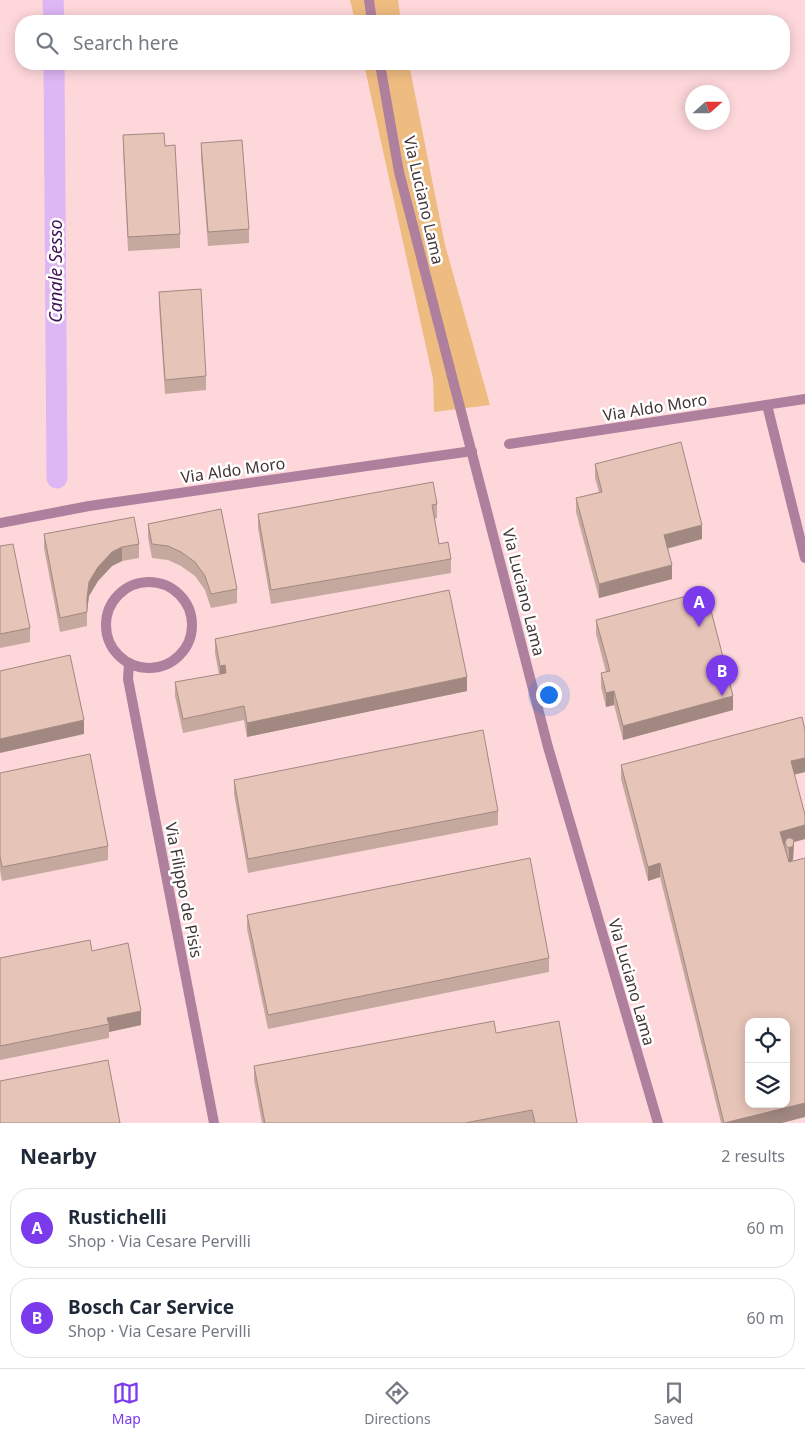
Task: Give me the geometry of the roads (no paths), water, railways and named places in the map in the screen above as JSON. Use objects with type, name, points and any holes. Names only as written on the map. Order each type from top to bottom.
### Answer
[{"type":"street","points":[[368,0],[371,15]]},
{"type":"street","name":"Via Luciano Lama","points":[[381,70],[399,172],[548,747],[658,1123]]},
{"type":"street","name":"Via Aldo Moro","points":[[509,444],[805,399]]},
{"type":"street","points":[[767,405],[805,558]]},
{"type":"street","name":"Via Aldo Moro","points":[[0,523],[89,506],[472,451]]},
{"type":"street","points":[[145,581],[159,582],[172,587],[183,596],[190,609],[193,624],[191,639],[183,652],[172,662],[158,668],[143,668],[129,663],[118,654],[110,643],[106,630],[106,616],[111,603],[120,592],[132,584],[145,581]]},
{"type":"street","name":"Via Filippo de Pisis","points":[[129,663],[128,679],[214,1123]]},
{"type":"waterway","name":"Canale Sesso","points":[[53,0],[54,15]]},
{"type":"waterway","name":"Canale Sesso","points":[[54,70],[57,478]]},
{"type":"place","name":"Rustichelli","points":[[699,627]]},
{"type":"place","name":"Bosch Car Service","points":[[722,696]]}]
